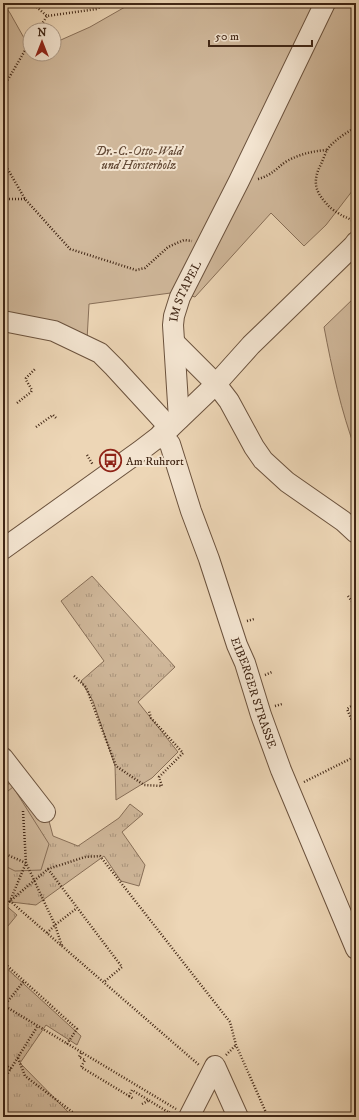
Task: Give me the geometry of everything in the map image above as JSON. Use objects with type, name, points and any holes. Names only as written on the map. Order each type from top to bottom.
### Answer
[{"type":"street","name":"IM STAPEL","points":[[175,343],[173,325],[174,316],[180,297],[239,181],[325,3]]},
{"type":"street","points":[[3,549],[170,427],[216,384],[251,345],[356,242]]},
{"type":"street","name":"EIBERGER STRASSE","points":[[3,321],[54,331],[100,353],[170,427],[170,444],[191,511],[209,559],[237,645],[245,663],[267,731],[281,770],[356,949]]},
{"type":"street","points":[[175,343],[216,384],[230,401],[254,447],[263,460],[286,482],[343,521],[356,533]]},
{"type":"street","points":[[170,427],[175,343]]},
{"type":"street","points":[[3,758],[45,812]]},
{"type":"street","points":[[186,1109],[214,1058]]},
{"type":"street","points":[[214,1058],[238,1117]]},
{"type":"path","points":[[32,3],[47,16],[98,9],[105,3]]},
{"type":"path","points":[[43,22],[47,16]]},
{"type":"path","points":[[3,88],[22,56]]},
{"type":"path","points":[[356,127],[338,139],[328,149],[316,173],[315,182],[318,191],[328,205],[338,214],[348,217],[356,224]]},
{"type":"path","points":[[239,181],[251,181],[262,178],[272,174],[288,161],[296,157],[313,151],[328,149]]},
{"type":"path","points":[[3,161],[25,199],[70,249],[136,270],[144,268],[168,247],[184,240],[207,242]]},
{"type":"path","points":[[3,199],[25,199]]},
{"type":"path","points":[[17,403],[31,392],[32,390],[26,378],[36,368]]},
{"type":"path","points":[[36,427],[52,414],[56,419]]},
{"type":"path","points":[[348,596],[356,607]]},
{"type":"path","points":[[74,676],[86,687],[116,766],[144,785],[162,786],[159,777],[183,753],[151,718],[149,711]]},
{"type":"path","points":[[356,702],[347,708],[356,730]]},
{"type":"path","points":[[290,790],[356,756]]},
{"type":"path","points":[[19,805],[23,811],[26,863],[55,925],[62,946]]},
{"type":"path","points":[[3,853],[26,863]]},
{"type":"path","points":[[3,909],[10,901],[48,869],[85,857],[100,856],[230,1022],[236,1045],[268,1117]]},
{"type":"path","points":[[10,901],[26,863]]},
{"type":"path","points":[[48,869],[122,967],[104,982]]},
{"type":"path","points":[[10,901],[202,1067],[236,1045]]},
{"type":"path","points":[[47,932],[78,908]]},
{"type":"path","points":[[3,962],[77,1029],[67,1044]]},
{"type":"path","points":[[24,981],[3,1006],[81,1052],[186,1109]]},
{"type":"path","points":[[3,1081],[37,1027]]},
{"type":"path","points":[[81,1052],[79,1057],[85,1060],[81,1067],[134,1099]]},
{"type":"path","points":[[18,1058],[25,1076],[79,1117]]},
{"type":"path","points":[[3,1064],[11,1069]]},
{"type":"path","points":[[128,1096],[132,1090],[168,1112],[186,1109]]},
{"type":"path","points":[[142,1104],[150,1100]]},
{"type":"path","points":[[167,1117],[168,1112]]},
{"type":"green space","name":"Dr.-C.-Otto-Wald und Hörsterholz","points":[[3,3],[22,34],[22,62],[62,62],[62,39],[90,27],[132,3],[356,3],[356,186],[326,225],[304,246],[271,213],[195,297],[178,292],[89,304],[87,340],[3,313]]},
{"type":"green space","points":[[356,296],[356,451],[337,390],[324,327]]},
{"type":"green space","points":[[92,576],[175,667],[138,702],[178,752],[152,778],[116,800],[115,766],[93,701],[81,681],[104,661],[61,601]]},
{"type":"green space","points":[[17,782],[49,821],[53,836],[78,846],[119,818],[130,804],[143,814],[122,832],[145,865],[139,886],[121,881],[104,856],[36,905],[3,901],[3,785]]},
{"type":"green space","points":[[13,787],[49,844],[41,870],[15,871],[3,865],[3,795]]},
{"type":"green space","points":[[3,903],[17,915],[3,932]]},
{"type":"green space","points":[[3,965],[81,1036],[77,1045],[46,1025],[20,1063],[73,1117],[3,1117]]},
{"type":"place","name":"Am Ruhrort","points":[[111,461]]}]
